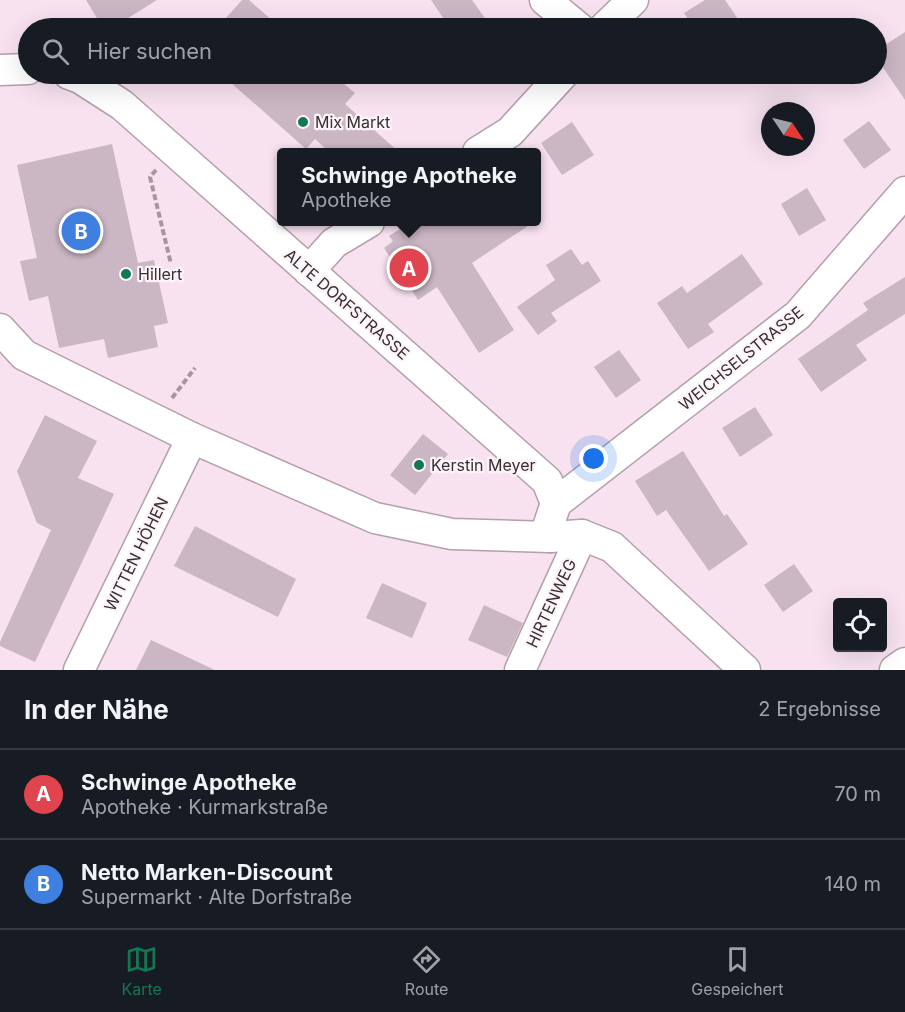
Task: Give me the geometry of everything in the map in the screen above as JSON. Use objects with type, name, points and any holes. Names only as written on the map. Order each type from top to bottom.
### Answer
[{"type":"street","points":[[545,0],[567,18]]},
{"type":"street","points":[[614,18],[633,0]]},
{"type":"street","points":[[0,70],[18,69]]},
{"type":"street","name":"ALTE DORFSTRASSE","points":[[89,84],[122,105],[547,481],[556,502]]},
{"type":"street","points":[[486,148],[510,132],[553,84]]},
{"type":"street","name":"WEICHSELSTRASSE","points":[[556,502],[798,315],[905,192]]},
{"type":"street","points":[[309,271],[334,243],[362,226]]},
{"type":"street","points":[[5,345],[192,438],[375,518],[452,534],[550,537],[582,535],[612,547],[745,670]]},
{"type":"street","name":"WITTEN HÖHEN","points":[[79,670],[192,438]]},
{"type":"street","points":[[550,537],[549,524],[556,502]]},
{"type":"street","name":"HIRTENWEG","points":[[520,670],[582,535]]},
{"type":"street","points":[[895,670],[905,663]]},
{"type":"path","points":[[171,148],[150,177],[171,264]]},
{"type":"path","points":[[156,420],[195,368]]},
{"type":"building","points":[[86,0],[157,0],[128,18],[97,18]]},
{"type":"building","points":[[242,0],[249,0],[270,18],[226,18]]},
{"type":"building","points":[[431,0],[472,0],[485,18],[443,18]]},
{"type":"building","points":[[705,0],[725,0],[737,18],[687,18],[684,13]]},
{"type":"building","points":[[905,32],[905,100],[887,73],[887,44]]},
{"type":"building","name":"Mix Markt","points":[[232,84],[344,84],[355,93],[345,104],[394,148],[325,148],[315,139],[305,148]]},
{"type":"building","points":[[869,121],[891,150],[864,169],[843,140]]},
{"type":"building","points":[[572,122],[594,155],[562,175],[541,143]]},
{"type":"building","points":[[112,144],[138,263],[154,260],[168,323],[154,326],[158,347],[108,358],[104,339],[59,348],[48,296],[29,301],[20,261],[37,258],[17,165]]},
{"type":"building","points":[[807,188],[826,220],[799,236],[781,204]]},
{"type":"building","points":[[405,226],[528,226],[472,263],[514,330],[479,353],[437,287],[418,300],[384,248],[393,241],[389,236]]},
{"type":"building","points":[[571,249],[582,265],[588,261],[601,281],[551,313],[557,321],[538,335],[517,307],[555,280],[546,265]]},
{"type":"building","points":[[742,254],[763,284],[708,324],[714,332],[688,349],[657,303],[682,286],[687,293]]},
{"type":"building","points":[[905,277],[905,314],[856,345],[867,360],[821,392],[798,359],[868,310],[863,303]]},
{"type":"building","points":[[619,350],[641,380],[616,398],[594,367]]},
{"type":"building","points":[[755,407],[773,435],[740,457],[722,428]]},
{"type":"building","points":[[45,415],[97,441],[78,478],[114,494],[35,662],[0,646],[0,642],[51,530],[37,523],[17,471]]},
{"type":"building","name":"Kerstin Meyer","points":[[423,434],[448,454],[415,495],[390,475]]},
{"type":"building","points":[[683,451],[724,516],[727,514],[748,544],[709,571],[666,510],[657,516],[635,481]]},
{"type":"building","points":[[195,526],[296,579],[278,617],[174,566]]},
{"type":"building","points":[[794,564],[813,591],[783,612],[764,585]]},
{"type":"building","points":[[382,583],[427,603],[412,638],[366,618]]},
{"type":"building","points":[[484,605],[523,623],[507,657],[468,640]]},
{"type":"building","points":[[151,640],[215,670],[136,670]]},
{"type":"place","name":"Mix Markt","points":[[303,122]]},
{"type":"place","name":"Netto Marken-Discount","points":[[81,231]]},
{"type":"place","name":"Schwinge Apotheke","points":[[409,268]]},
{"type":"place","name":"Hillert","points":[[126,274]]},
{"type":"place","name":"Kerstin Meyer","points":[[419,465]]}]
